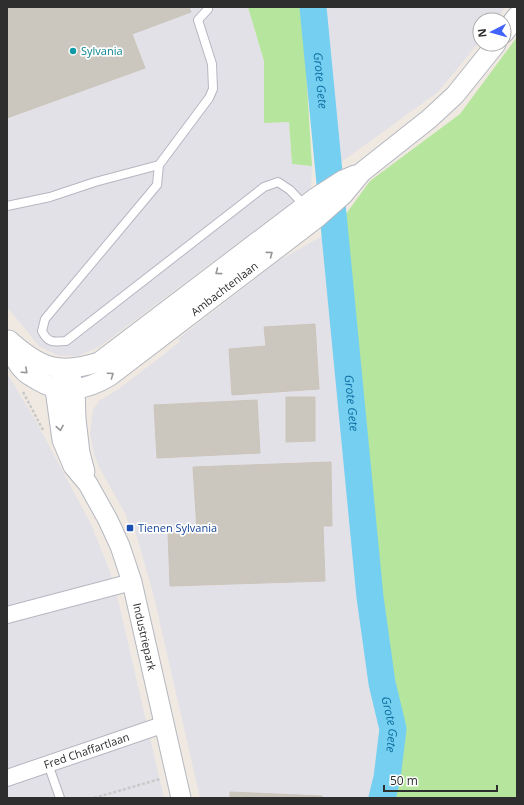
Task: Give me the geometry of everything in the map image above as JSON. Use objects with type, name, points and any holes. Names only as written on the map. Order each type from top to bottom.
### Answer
[{"type":"street","name":"Ambachtenlaan","points":[[68,369],[84,367],[99,362],[343,188],[429,119],[455,95],[490,52]]},
{"type":"street","name":"Ambachtenlaan","points":[[75,389],[97,384],[110,376],[312,209]]},
{"type":"street","points":[[7,338],[20,350],[38,361],[58,369],[68,369]]},
{"type":"street","points":[[7,342],[13,356],[24,372],[55,389],[75,389]]},
{"type":"street","points":[[55,389],[68,369]]},
{"type":"street","name":"Industriepark","points":[[68,369],[75,389],[76,419],[80,453],[88,484]]},
{"type":"street","name":"Industriepark","points":[[55,389],[62,440],[73,466],[88,484],[120,546],[132,582],[181,798]]},
{"type":"street","points":[[7,615],[132,582]]},
{"type":"street","name":"Fred Chaffartlaan","points":[[7,778],[165,724]]},
{"type":"lane","points":[[208,7],[208,9],[198,20],[212,64],[213,89],[159,165],[157,185],[45,319],[42,331],[46,338],[55,342],[66,341],[264,187],[278,182],[312,209]]},
{"type":"lane","points":[[7,206],[50,197],[102,180],[159,165]]},
{"type":"lane","points":[[48,764],[60,798]]},
{"type":"path","points":[[94,798],[163,779]]},
{"type":"shaded area","points":[[7,7],[248,7],[264,61],[264,123],[289,122],[292,164],[312,166],[311,188],[99,347],[77,356],[59,356],[40,347],[7,307]]},
{"type":"shaded area","points":[[326,7],[505,7],[502,12],[472,12],[472,51],[438,92],[340,163]]},
{"type":"shaded area","points":[[335,229],[370,597],[382,683],[393,729],[387,778],[382,798],[200,798],[154,597],[140,547],[135,531],[130,528],[126,515],[99,467],[94,454],[90,434],[93,410],[99,401],[120,388],[180,342],[178,339],[278,261]]},
{"type":"shaded area","points":[[7,373],[33,416],[91,524],[111,574],[164,798],[7,798]]},
{"type":"green space","points":[[248,7],[302,7],[312,166],[292,164],[289,122],[264,123],[264,61]]},
{"type":"green space","points":[[517,37],[517,798],[382,798],[387,778],[393,729],[382,683],[370,597],[335,229],[370,181],[460,114],[506,52],[512,52],[512,44]]},
{"type":"building","name":"Sylvania","points":[[7,7],[189,7],[191,12],[132,34],[145,68],[7,118]]},
{"type":"building","points":[[315,324],[319,389],[232,395],[229,349],[266,346],[264,327]]},
{"type":"building","points":[[286,397],[315,397],[315,441],[286,442]]},
{"type":"building","points":[[257,400],[260,453],[157,458],[154,405]]},
{"type":"building","points":[[331,462],[332,526],[323,526],[325,581],[170,586],[168,531],[197,530],[193,467]]},
{"type":"building","points":[[230,792],[322,796],[322,798],[230,798]]},
{"type":"waterway","name":"Grote Gete","points":[[313,7],[370,597],[382,683],[393,729],[387,778],[382,798]]},
{"type":"place","name":"Sylvania","points":[[73,51]]},
{"type":"place","name":"Tienen Sylvania","points":[[130,528]]}]
